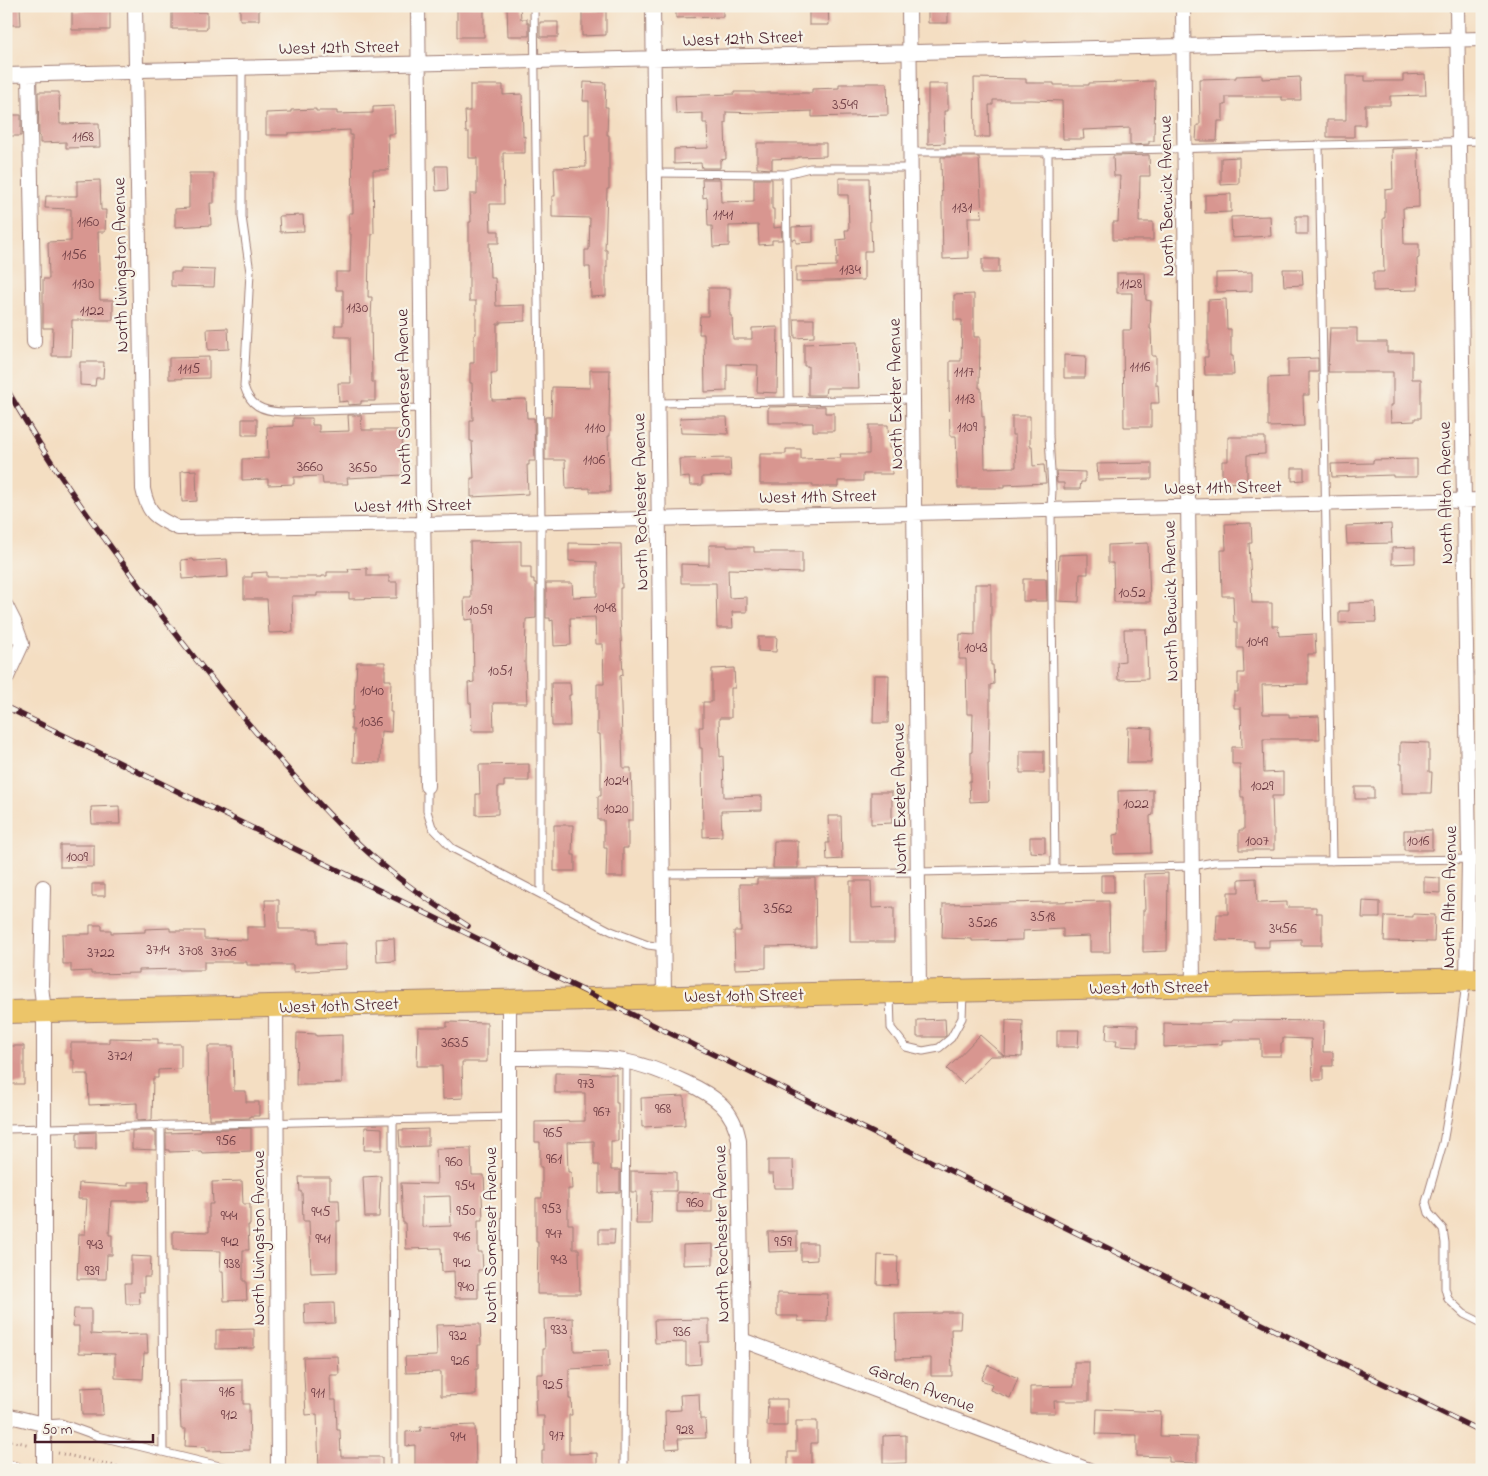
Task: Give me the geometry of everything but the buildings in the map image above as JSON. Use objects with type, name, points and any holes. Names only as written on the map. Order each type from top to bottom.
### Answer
[{"type":"main road","name":"West 10th Street","points":[[6,1012],[1474,979]]},
{"type":"street","name":"North Livingston Avenue","points":[[135,6],[144,489],[148,505],[158,518]]},
{"type":"street","name":"North Somerset Avenue","points":[[418,6],[423,524],[428,786]]},
{"type":"street","name":"North Rochester Avenue","points":[[654,6],[664,997]]},
{"type":"street","name":"North Exeter Avenue","points":[[909,6],[919,992]]},
{"type":"street","name":"North Berwick Avenue","points":[[1183,6],[1193,986]]},
{"type":"street","name":"North Alton Avenue","points":[[1457,6],[1464,500],[1476,859],[1474,979]]},
{"type":"street","name":"West 12th Street","points":[[6,75],[1482,39]]},
{"type":"street","points":[[29,75],[34,342]]},
{"type":"street","name":"West 11th Street","points":[[158,518],[178,528],[1482,500]]},
{"type":"street","points":[[6,606],[14,622],[12,635],[22,644],[6,680]]},
{"type":"street","points":[[43,887],[44,1470]]},
{"type":"street","name":"North Somerset Avenue","points":[[509,1000],[509,1470]]},
{"type":"street","name":"North Livingston Avenue","points":[[276,1006],[278,1470]]},
{"type":"street","name":"North Rochester Avenue","points":[[509,1058],[593,1057],[626,1061],[673,1076],[693,1085],[718,1101],[732,1118],[739,1141],[742,1340],[741,1470]]},
{"type":"street","name":"Garden Avenue","points":[[742,1340],[1088,1470]]},
{"type":"street","points":[[6,1415],[44,1424]]},
{"type":"street","points":[[6,1467],[17,1470]]},
{"type":"lane","points":[[534,6],[541,521],[541,894]]},
{"type":"lane","points":[[242,68],[242,218],[250,272],[244,386],[247,396],[256,405],[267,411],[422,408]]},
{"type":"lane","points":[[911,152],[1048,152],[1482,141]]},
{"type":"lane","points":[[1319,146],[1332,861]]},
{"type":"lane","points":[[1048,152],[1048,436],[1052,490],[1055,869]]},
{"type":"lane","points":[[655,173],[786,174],[810,168],[911,168]]},
{"type":"lane","points":[[786,174],[789,401]]},
{"type":"lane","points":[[658,403],[914,399]]},
{"type":"lane","points":[[428,786],[428,810],[432,827],[452,848],[611,931],[648,945],[663,947]]},
{"type":"lane","points":[[663,874],[918,872],[1192,866],[1214,862],[1476,859]]},
{"type":"lane","points":[[1474,979],[1443,1143],[1426,1202],[1430,1213],[1443,1228],[1445,1288],[1448,1299],[1464,1314],[1482,1323]]},
{"type":"lane","points":[[890,993],[891,1028],[906,1047],[923,1051],[940,1048],[951,1038],[962,1018],[963,991]]},
{"type":"lane","points":[[624,1470],[626,1061]]},
{"type":"lane","points":[[6,1129],[509,1117]]},
{"type":"lane","points":[[393,1119],[394,1470]]},
{"type":"lane","points":[[161,1125],[163,1452]]},
{"type":"lane","points":[[44,1424],[61,1423],[97,1436],[236,1470]]},
{"type":"path","points":[[6,1439],[26,1444]]},
{"type":"path","points":[[57,1453],[134,1470]]},
{"type":"railway","points":[[6,388],[34,435],[97,528],[153,604],[256,733],[295,778],[371,855],[406,884],[468,926]]},
{"type":"railway","points":[[6,707],[1482,1432]]}]
